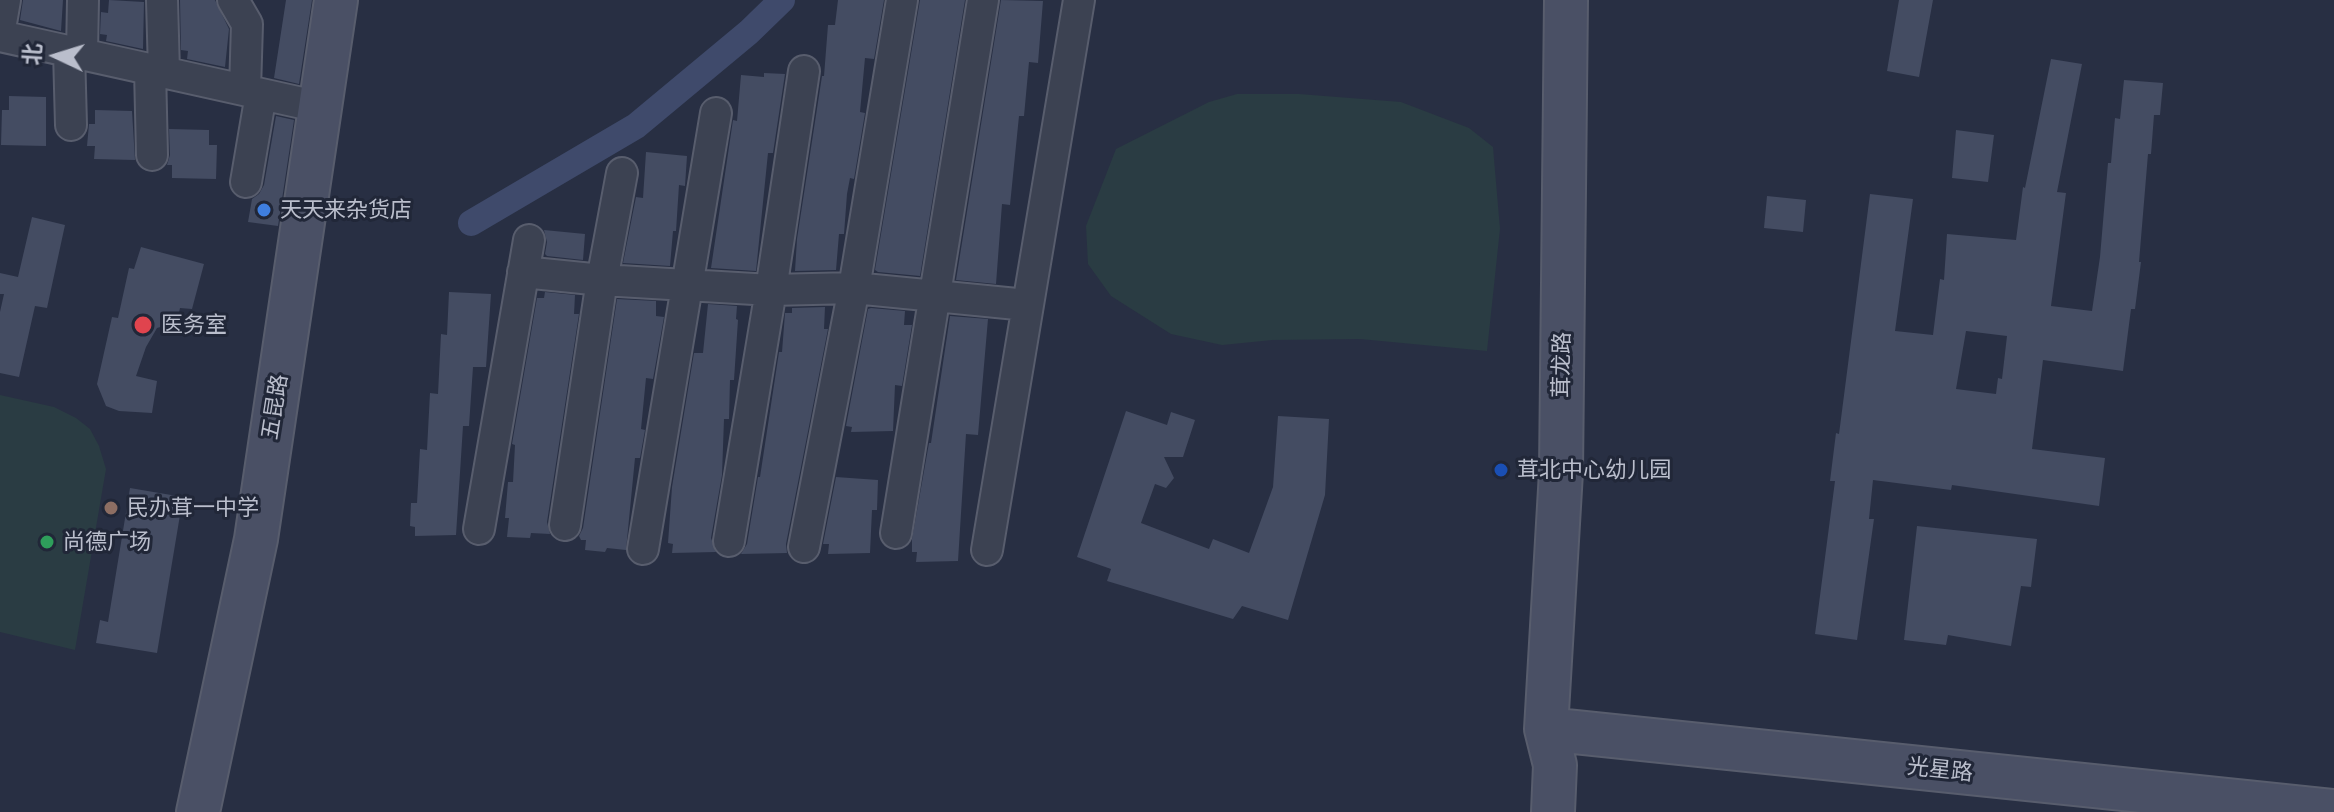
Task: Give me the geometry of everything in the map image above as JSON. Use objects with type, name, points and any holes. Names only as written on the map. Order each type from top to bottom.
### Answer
[{"type":"main road","name":"五昆路","points":[[198,812],[256,539],[336,0]]},
{"type":"main road","name":"茸龙路","points":[[1553,812],[1555,765],[1546,729],[1561,472],[1566,0]]},
{"type":"main road","name":"茸龙路","points":[[1527,812],[1530,762],[1546,729]]},
{"type":"main road","name":"光星路","points":[[1546,729],[2334,811]]},
{"type":"street","points":[[0,29],[5,0]]},
{"type":"street","points":[[71,125],[83,0]]},
{"type":"street","points":[[152,155],[162,0]]},
{"type":"street","points":[[233,0],[247,24],[253,92],[246,182]]},
{"type":"street","points":[[804,547],[854,288],[902,0]]},
{"type":"street","points":[[896,533],[983,0]]},
{"type":"street","points":[[987,550],[1079,0]]},
{"type":"street","points":[[0,36],[320,107]]},
{"type":"street","points":[[729,541],[804,71]]},
{"type":"street","points":[[643,549],[716,113]]},
{"type":"street","points":[[565,525],[602,280],[622,173]]},
{"type":"street","points":[[479,529],[529,240]]},
{"type":"street","points":[[523,272],[687,286],[771,290],[854,288],[1027,305]]},
{"type":"shaded area","points":[[1237,94],[1299,94],[1401,102],[1469,128],[1493,147],[1500,229],[1487,351],[1360,339],[1272,340],[1222,345],[1171,334],[1111,296],[1088,264],[1086,226],[1116,149],[1209,102]]},
{"type":"shaded area","name":"尚德广场","points":[[0,395],[54,407],[76,418],[90,429],[106,469],[75,650],[0,632]]},
{"type":"building","points":[[23,0],[63,0],[61,31],[20,20]]},
{"type":"building","points":[[109,0],[144,2],[143,49],[106,41],[107,35],[100,34],[101,12],[108,13]]},
{"type":"building","points":[[180,0],[215,0],[229,29],[225,67],[187,59],[188,51],[181,50]]},
{"type":"building","points":[[286,0],[312,0],[299,84],[274,78]]},
{"type":"building","points":[[838,0],[884,0],[874,59],[865,58],[860,112],[865,113],[854,179],[850,178],[847,194],[844,234],[839,234],[836,270],[795,271],[797,239],[824,76],[828,25],[835,25]]},
{"type":"building","points":[[920,0],[965,0],[920,276],[875,270]]},
{"type":"building","points":[[1001,0],[1043,1],[1038,63],[1029,62],[1024,116],[1019,116],[1010,205],[1002,204],[996,284],[956,280]]},
{"type":"building","points":[[1899,0],[1933,0],[1919,77],[1887,71]]},
{"type":"building","points":[[2051,59],[2082,64],[2057,192],[2066,193],[2051,306],[2092,311],[2108,163],[2111,163],[2115,118],[2120,119],[2124,80],[2163,83],[2160,115],[2154,115],[2151,154],[2148,154],[2141,262],[2123,371],[2043,360],[2032,449],[2105,458],[2099,506],[1952,485],[1951,490],[1873,480],[1869,519],[1874,519],[1857,640],[1815,634],[1835,481],[1830,481],[1836,433],[1839,434],[1870,194],[1913,199],[1895,331],[1933,335],[1940,279],[1944,280],[1947,234],[2016,240]],"holes":[[[1966,331],[2007,336],[2002,379],[1998,378],[1996,394],[1956,389]]]},
{"type":"building","points":[[764,73],[785,74],[773,153],[768,153],[756,271],[711,268],[733,120],[737,121],[741,75],[764,77]]},
{"type":"building","points":[[9,96],[46,97],[46,146],[1,145],[2,110],[9,110]]},
{"type":"building","points":[[95,110],[132,111],[135,160],[94,159],[95,146],[87,146],[89,124],[95,124]]},
{"type":"building","points":[[276,116],[294,120],[278,226],[248,222],[252,199],[264,185]]},
{"type":"building","points":[[169,129],[209,130],[209,145],[217,145],[216,179],[172,178],[172,165],[167,165],[170,155]]},
{"type":"building","points":[[1956,130],[1994,135],[1988,182],[1952,178]]},
{"type":"building","points":[[646,152],[687,156],[685,186],[679,185],[670,266],[623,263],[636,197],[643,198]]},
{"type":"building","points":[[1767,196],[1806,200],[1803,232],[1764,228]]},
{"type":"building","points":[[32,217],[65,225],[47,308],[35,306],[19,377],[0,373],[0,312],[4,294],[0,294],[0,273],[18,277]]},
{"type":"building","points":[[544,230],[585,234],[583,260],[547,256]]},
{"type":"building","points":[[141,247],[204,264],[192,309],[180,308],[177,322],[157,328],[146,347],[136,376],[157,381],[152,413],[119,411],[106,406],[97,384],[112,317],[118,318],[129,268],[134,269]]},
{"type":"building","points":[[449,292],[491,294],[486,367],[473,367],[469,426],[463,426],[456,535],[415,536],[415,527],[410,526],[411,503],[417,503],[420,449],[427,450],[430,393],[438,394],[441,334],[447,335]]},
{"type":"building","points":[[545,292],[575,295],[574,314],[579,314],[547,522],[550,534],[531,533],[530,538],[507,537],[508,482],[513,482],[515,445],[512,444],[537,298],[544,298]]},
{"type":"building","points":[[617,299],[656,301],[656,316],[664,317],[653,379],[646,378],[641,429],[645,430],[640,458],[635,458],[626,550],[607,548],[605,552],[585,550],[586,540],[581,540],[579,536],[583,528]]},
{"type":"building","points":[[708,304],[737,306],[738,320],[734,380],[730,380],[729,419],[724,419],[722,475],[711,538],[716,552],[672,553],[673,544],[668,543],[672,487],[694,353],[703,353]]},
{"type":"building","points":[[825,307],[824,329],[828,329],[786,544],[787,553],[741,554],[747,544],[760,477],[779,352],[782,352],[785,313],[792,313],[792,308]]},
{"type":"building","points":[[868,309],[905,311],[904,325],[912,325],[902,386],[895,385],[893,431],[851,432],[852,427],[846,426]]},
{"type":"building","points":[[950,316],[988,319],[978,435],[966,434],[958,561],[916,562],[917,552],[912,552],[912,539],[931,443]]},
{"type":"building","points":[[1126,411],[1167,425],[1171,412],[1195,420],[1183,457],[1164,457],[1174,478],[1166,488],[1155,484],[1141,523],[1209,549],[1213,539],[1249,553],[1273,487],[1278,416],[1329,419],[1325,495],[1288,620],[1242,606],[1233,619],[1107,581],[1111,569],[1077,557]]},
{"type":"building","points":[[836,477],[878,480],[877,510],[872,510],[870,553],[828,554],[829,544],[823,544]]},
{"type":"building","points":[[130,488],[183,497],[157,653],[96,643],[100,620],[108,622]]},
{"type":"building","points":[[1917,526],[2037,539],[2031,587],[2021,586],[2011,646],[1948,635],[1946,645],[1904,640]]},
{"type":"waterway","points":[[471,223],[636,126],[749,32],[782,0]]},
{"type":"place","name":"天天来杂货店","points":[[264,210]]},
{"type":"place","name":"医务室","points":[[143,325]]},
{"type":"place","name":"茸北中心幼儿园","points":[[1501,470]]},
{"type":"place","name":"民办茸一中学","points":[[111,508]]},
{"type":"place","name":"尚德广场","points":[[47,542]]}]
